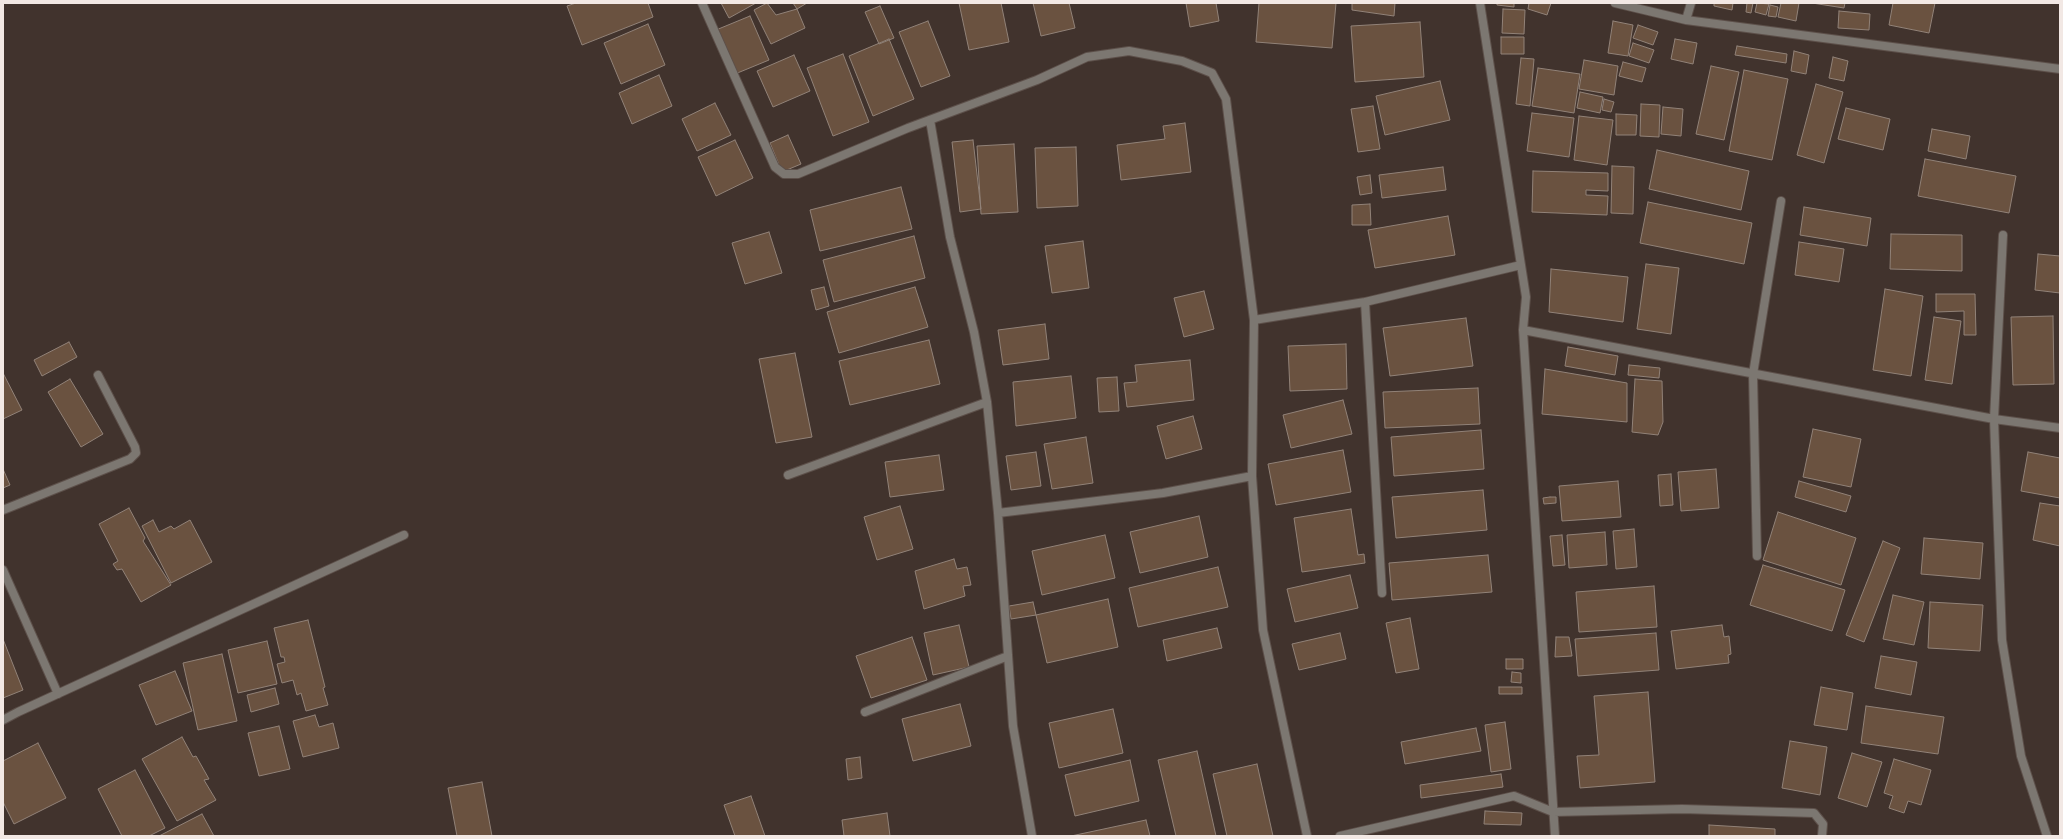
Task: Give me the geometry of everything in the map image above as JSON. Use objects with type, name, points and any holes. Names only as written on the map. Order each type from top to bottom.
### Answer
[{"type":"street","points":[[702,3],[775,167],[784,174],[798,174],[930,120],[1037,80],[1087,57],[1129,51],[1182,61],[1212,73],[1226,99],[1254,320],[1252,476],[1263,630],[1307,836]]},
{"type":"street","points":[[1480,3],[1526,297],[1523,330],[1555,836]]},
{"type":"street","points":[[1615,3],[1686,20],[2060,69]]},
{"type":"street","points":[[1686,20],[1691,3]]},
{"type":"street","points":[[930,120],[950,237],[974,332],[987,402],[998,513],[1014,726],[1032,836]]},
{"type":"street","points":[[1757,556],[1753,374],[1781,201]]},
{"type":"street","points":[[2003,235],[1994,419],[2002,640],[2021,756],[2047,836]]},
{"type":"street","points":[[1254,320],[1365,302],[1522,264]]},
{"type":"street","points":[[1365,302],[1382,593]]},
{"type":"street","points":[[1523,330],[1994,419],[2060,428]]},
{"type":"street","points":[[3,510],[130,459],[136,454],[135,446],[98,376]]},
{"type":"street","points":[[788,475],[987,402]]},
{"type":"street","points":[[998,513],[1163,493],[1252,476]]},
{"type":"street","points":[[3,720],[404,535]]},
{"type":"street","points":[[3,570],[58,694]]},
{"type":"street","points":[[865,712],[1008,656]]},
{"type":"street","points":[[1340,836],[1514,796],[1553,812],[1682,809],[1814,813],[1822,824],[1822,836]]},
{"type":"building","points":[[576,3],[648,3],[653,17],[582,45],[567,6]]},
{"type":"building","points":[[721,3],[756,3],[729,18]]},
{"type":"building","points":[[767,3],[776,15],[797,9],[805,28],[771,44],[754,10]]},
{"type":"building","points":[[793,3],[807,3],[797,9]]},
{"type":"building","points":[[959,3],[1001,3],[1009,42],[969,50]]},
{"type":"building","points":[[1033,3],[1069,3],[1075,28],[1041,36]]},
{"type":"building","points":[[1186,3],[1216,3],[1219,21],[1190,27]]},
{"type":"building","points":[[1259,3],[1336,3],[1332,48],[1256,42]]},
{"type":"building","points":[[1352,3],[1395,3],[1394,16],[1352,10]]},
{"type":"building","points":[[1497,3],[1514,3],[1514,7],[1497,5]]},
{"type":"building","points":[[1529,3],[1551,3],[1547,15],[1528,9]]},
{"type":"building","points":[[1714,3],[1733,3],[1732,10],[1714,6]]},
{"type":"building","points":[[1747,3],[1753,3],[1751,13],[1746,12]]},
{"type":"building","points":[[1757,3],[1769,4],[1766,15],[1755,12]]},
{"type":"building","points":[[1781,3],[1799,3],[1796,21],[1778,17]]},
{"type":"building","points":[[1812,3],[1845,3],[1844,8]]},
{"type":"building","points":[[1893,3],[1935,3],[1929,33],[1889,25]]},
{"type":"building","points":[[1770,5],[1778,7],[1776,17],[1768,16]]},
{"type":"building","points":[[880,6],[894,38],[879,44],[865,12]]},
{"type":"building","points":[[1503,9],[1525,10],[1524,34],[1502,33]]},
{"type":"building","points":[[1839,11],[1870,14],[1869,30],[1838,28]]},
{"type":"building","points":[[750,16],[769,60],[735,74],[716,30]]},
{"type":"building","points":[[928,21],[950,76],[921,87],[899,32]]},
{"type":"building","points":[[1613,21],[1633,25],[1628,56],[1608,53]]},
{"type":"building","points":[[1420,22],[1424,77],[1355,82],[1351,26]]},
{"type":"building","points":[[648,24],[665,65],[621,84],[604,43]]},
{"type":"building","points":[[1638,25],[1658,32],[1653,45],[1633,38]]},
{"type":"building","points":[[1501,37],[1524,37],[1524,54],[1501,54]]},
{"type":"building","points":[[889,39],[914,99],[873,116],[849,56]]},
{"type":"building","points":[[1675,39],[1697,43],[1693,64],[1671,59]]},
{"type":"building","points":[[1633,43],[1654,50],[1649,63],[1629,56]]},
{"type":"building","points":[[1737,46],[1787,54],[1786,63],[1735,55]]},
{"type":"building","points":[[1794,51],[1809,55],[1806,74],[1791,71]]},
{"type":"building","points":[[843,54],[869,122],[833,136],[807,68]]},
{"type":"building","points":[[794,55],[810,91],[773,107],[757,71]]},
{"type":"building","points":[[1833,57],[1848,61],[1844,81],[1829,78]]},
{"type":"building","points":[[1521,58],[1534,59],[1530,106],[1516,104]]},
{"type":"building","points":[[1584,60],[1618,66],[1614,95],[1579,89]]},
{"type":"building","points":[[1623,62],[1646,68],[1642,82],[1619,76]]},
{"type":"building","points":[[1711,66],[1739,72],[1724,140],[1696,134]]},
{"type":"building","points":[[1538,68],[1580,74],[1574,113],[1532,106]]},
{"type":"building","points":[[1744,70],[1788,79],[1772,160],[1729,151]]},
{"type":"building","points":[[659,75],[672,106],[632,124],[619,93]]},
{"type":"building","points":[[1440,81],[1450,120],[1385,135],[1376,96]]},
{"type":"building","points":[[1816,84],[1843,92],[1824,163],[1797,155]]},
{"type":"building","points":[[1580,92],[1603,97],[1600,113],[1577,108]]},
{"type":"building","points":[[1604,99],[1614,102],[1611,112],[1602,110]]},
{"type":"building","points":[[715,103],[731,135],[697,151],[682,119]]},
{"type":"building","points":[[1641,104],[1660,105],[1659,137],[1640,136]]},
{"type":"building","points":[[1373,106],[1380,149],[1358,152],[1351,109]]},
{"type":"building","points":[[1663,107],[1683,109],[1681,136],[1661,134]]},
{"type":"building","points":[[1846,108],[1890,119],[1883,150],[1838,139]]},
{"type":"building","points":[[1532,113],[1574,118],[1569,157],[1527,151]]},
{"type":"building","points":[[1616,114],[1637,115],[1636,135],[1616,135]]},
{"type":"building","points":[[1579,116],[1613,120],[1607,165],[1574,160]]},
{"type":"building","points":[[1185,123],[1191,172],[1121,180],[1117,145],[1165,139],[1163,126]]},
{"type":"building","points":[[1932,129],[1970,136],[1966,159],[1928,151]]},
{"type":"building","points":[[788,135],[801,164],[782,172],[770,143]]},
{"type":"building","points":[[735,140],[753,178],[716,196],[698,157]]},
{"type":"building","points":[[973,140],[981,209],[960,212],[952,142]]},
{"type":"building","points":[[1014,144],[1018,212],[981,214],[977,146]]},
{"type":"building","points":[[1076,147],[1078,206],[1037,208],[1035,148]]},
{"type":"building","points":[[1657,150],[1749,171],[1741,210],[1649,189]]},
{"type":"building","points":[[1925,159],[2016,176],[2009,213],[1918,196]]},
{"type":"building","points":[[1612,166],[1634,167],[1633,214],[1611,213]]},
{"type":"building","points":[[1443,167],[1446,190],[1382,198],[1379,175]]},
{"type":"building","points":[[1533,171],[1608,173],[1608,191],[1586,190],[1586,195],[1608,196],[1607,215],[1532,212]]},
{"type":"building","points":[[1370,175],[1372,193],[1360,195],[1357,177]]},
{"type":"building","points":[[901,187],[912,229],[820,251],[810,210]]},
{"type":"building","points":[[1648,202],[1752,223],[1744,264],[1640,243]]},
{"type":"building","points":[[1370,204],[1371,225],[1352,225],[1352,205]]},
{"type":"building","points":[[1804,207],[1871,218],[1867,246],[1800,235]]},
{"type":"building","points":[[1448,216],[1455,255],[1375,268],[1368,230]]},
{"type":"building","points":[[769,232],[782,273],[745,284],[732,243]]},
{"type":"building","points":[[1891,234],[1962,235],[1962,271],[1890,269]]},
{"type":"building","points":[[914,236],[925,278],[834,302],[823,260]]},
{"type":"building","points":[[1083,241],[1089,288],[1052,293],[1045,246]]},
{"type":"building","points":[[1799,242],[1844,249],[1839,282],[1795,275]]},
{"type":"building","points":[[2038,254],[2060,256],[2060,293],[2035,290]]},
{"type":"building","points":[[1646,264],[1679,268],[1671,334],[1637,329]]},
{"type":"building","points":[[1551,269],[1628,277],[1623,322],[1549,312]]},
{"type":"building","points":[[824,287],[829,306],[816,310],[811,290]]},
{"type":"building","points":[[915,287],[928,327],[839,353],[827,312]]},
{"type":"building","points":[[1885,289],[1923,296],[1911,376],[1873,370]]},
{"type":"building","points":[[1204,291],[1214,329],[1184,337],[1174,298]]},
{"type":"building","points":[[1936,294],[1975,294],[1976,335],[1964,335],[1964,311],[1936,312]]},
{"type":"building","points":[[2053,316],[2054,384],[2013,385],[2011,317]]},
{"type":"building","points":[[1934,317],[1961,321],[1952,384],[1925,380]]},
{"type":"building","points":[[1466,318],[1473,366],[1390,376],[1383,328]]},
{"type":"building","points":[[1045,324],[1049,359],[1003,365],[998,330]]},
{"type":"building","points":[[929,340],[940,384],[850,405],[839,361]]},
{"type":"building","points":[[69,342],[77,357],[42,376],[34,360]]},
{"type":"building","points":[[1346,344],[1347,389],[1290,391],[1288,346]]},
{"type":"building","points":[[1568,347],[1618,356],[1615,375],[1565,366]]},
{"type":"building","points":[[795,353],[812,437],[776,443],[759,359]]},
{"type":"building","points":[[1190,360],[1194,400],[1127,407],[1124,383],[1137,382],[1135,365]]},
{"type":"building","points":[[1629,365],[1660,368],[1659,378],[1628,375]]},
{"type":"building","points":[[1545,369],[1627,383],[1627,422],[1542,414]]},
{"type":"building","points":[[3,373],[22,410],[3,419]]},
{"type":"building","points":[[1071,376],[1076,418],[1016,426],[1013,382]]},
{"type":"building","points":[[1117,377],[1119,411],[1099,412],[1097,378]]},
{"type":"building","points":[[70,379],[103,434],[81,447],[48,392]]},
{"type":"building","points":[[1635,379],[1662,381],[1663,422],[1658,435],[1632,432]]},
{"type":"building","points":[[1478,388],[1480,424],[1385,428],[1383,392]]},
{"type":"building","points":[[1343,400],[1352,434],[1291,448],[1283,415]]},
{"type":"building","points":[[1193,416],[1202,449],[1166,459],[1157,426]]},
{"type":"building","points":[[1813,429],[1861,439],[1851,487],[1803,477]]},
{"type":"building","points":[[1481,430],[1484,469],[1394,476],[1391,437]]},
{"type":"building","points":[[1086,437],[1093,483],[1052,489],[1044,444]]},
{"type":"building","points":[[1343,450],[1351,492],[1276,505],[1268,464]]},
{"type":"building","points":[[1036,452],[1041,486],[1011,490],[1006,456]]},
{"type":"building","points":[[2028,452],[2060,458],[2060,498],[2021,491]]},
{"type":"building","points":[[939,455],[944,490],[890,497],[885,462]]},
{"type":"building","points":[[3,469],[10,485],[3,488]]},
{"type":"building","points":[[1716,469],[1719,508],[1681,511],[1678,472]]},
{"type":"building","points":[[1671,474],[1673,505],[1660,506],[1658,475]]},
{"type":"building","points":[[1618,481],[1621,517],[1562,521],[1559,486]]},
{"type":"building","points":[[1799,481],[1851,496],[1846,512],[1795,497]]},
{"type":"building","points":[[1483,490],[1487,530],[1396,538],[1392,497]]},
{"type":"building","points":[[1556,497],[1556,503],[1544,504],[1543,498]]},
{"type":"building","points":[[2040,503],[2060,506],[2060,546],[2033,540]]},
{"type":"building","points":[[900,506],[913,549],[877,560],[864,517]]},
{"type":"building","points":[[129,508],[145,538],[143,541],[171,585],[141,602],[122,569],[117,570],[113,564],[118,561],[99,524]]},
{"type":"building","points":[[1351,509],[1358,555],[1364,554],[1365,563],[1302,572],[1294,518]]},
{"type":"building","points":[[1778,512],[1856,538],[1841,585],[1763,560]]},
{"type":"building","points":[[1199,516],[1208,557],[1140,573],[1130,532]]},
{"type":"building","points":[[153,520],[159,532],[171,526],[174,529],[190,520],[212,562],[171,583],[142,526]]},
{"type":"building","points":[[1634,529],[1637,567],[1616,569],[1613,531]]},
{"type":"building","points":[[1605,532],[1607,565],[1569,568],[1567,535]]},
{"type":"building","points":[[1105,535],[1115,578],[1042,595],[1032,551]]},
{"type":"building","points":[[1562,535],[1565,565],[1553,566],[1550,536]]},
{"type":"building","points":[[1924,538],[1983,543],[1980,579],[1921,574]]},
{"type":"building","points":[[1883,541],[1900,548],[1864,642],[1846,635]]},
{"type":"building","points":[[1488,555],[1492,592],[1392,600],[1389,563]]},
{"type":"building","points":[[954,559],[957,569],[967,567],[971,585],[963,586],[965,596],[924,609],[915,571]]},
{"type":"building","points":[[1763,565],[1845,590],[1832,631],[1750,605]]},
{"type":"building","points":[[1218,567],[1228,607],[1138,627],[1129,588]]},
{"type":"building","points":[[1350,575],[1358,608],[1295,622],[1287,589]]},
{"type":"building","points":[[1654,586],[1657,627],[1579,632],[1576,592]]},
{"type":"building","points":[[1893,595],[1924,602],[1914,645],[1883,639]]},
{"type":"building","points":[[1108,599],[1118,647],[1047,663],[1036,615]]},
{"type":"building","points":[[1033,602],[1036,615],[1011,619],[1009,606]]},
{"type":"building","points":[[1930,602],[1983,605],[1980,651],[1928,648]]},
{"type":"building","points":[[1410,618],[1419,669],[1396,673],[1386,623]]},
{"type":"building","points":[[308,620],[325,687],[323,688],[328,705],[306,711],[301,693],[297,695],[293,680],[282,683],[277,664],[285,662],[284,657],[281,657],[274,628]]},
{"type":"building","points":[[959,625],[969,667],[933,675],[924,633]]},
{"type":"building","points":[[1722,625],[1724,637],[1729,636],[1731,654],[1728,655],[1729,663],[1676,669],[1671,631]]},
{"type":"building","points":[[1217,628],[1222,648],[1167,661],[1163,640]]},
{"type":"building","points":[[1340,633],[1346,659],[1299,670],[1292,644]]},
{"type":"building","points":[[1656,633],[1659,670],[1578,676],[1575,639]]},
{"type":"building","points":[[912,637],[927,680],[871,698],[856,656]]},
{"type":"building","points":[[1556,637],[1569,637],[1572,656],[1555,657]]},
{"type":"building","points":[[3,639],[23,690],[3,698]]},
{"type":"building","points":[[267,641],[277,684],[238,693],[228,650]]},
{"type":"building","points":[[222,654],[237,721],[198,730],[183,663]]},
{"type":"building","points":[[1881,656],[1917,662],[1911,695],[1875,688]]},
{"type":"building","points":[[1506,659],[1523,659],[1523,669],[1506,669]]},
{"type":"building","points":[[175,671],[192,711],[156,725],[139,685]]},
{"type":"building","points":[[1512,672],[1521,673],[1521,683],[1511,682]]},
{"type":"building","points":[[1499,687],[1522,687],[1522,694],[1499,694]]},
{"type":"building","points":[[1821,687],[1853,693],[1847,730],[1814,725]]},
{"type":"building","points":[[275,688],[279,704],[251,712],[247,695]]},
{"type":"building","points":[[1648,692],[1655,782],[1580,788],[1577,756],[1599,755],[1594,696]]},
{"type":"building","points":[[960,704],[971,746],[913,761],[902,719]]},
{"type":"building","points":[[1866,706],[1944,717],[1938,754],[1861,743]]},
{"type":"building","points":[[1113,709],[1123,753],[1059,768],[1049,723]]},
{"type":"building","points":[[315,715],[319,727],[333,723],[339,748],[303,757],[293,721]]},
{"type":"building","points":[[1505,722],[1511,769],[1491,772],[1485,725]]},
{"type":"building","points":[[279,726],[290,769],[259,776],[248,733]]},
{"type":"building","points":[[1476,728],[1481,751],[1405,764],[1401,742]]},
{"type":"building","points":[[182,737],[193,757],[196,756],[209,779],[204,780],[216,800],[177,821],[142,759]]},
{"type":"building","points":[[1790,741],[1827,747],[1820,795],[1782,788]]},
{"type":"building","points":[[38,743],[66,798],[14,824],[3,802],[3,761]]},
{"type":"building","points":[[1197,751],[1216,836],[1176,836],[1158,760]]},
{"type":"building","points":[[1852,753],[1882,762],[1867,807],[1838,798]]},
{"type":"building","points":[[860,757],[862,778],[848,780],[846,759]]},
{"type":"building","points":[[1894,759],[1931,770],[1921,805],[1908,801],[1904,813],[1889,808],[1893,796],[1884,793]]},
{"type":"building","points":[[1130,760],[1139,801],[1075,816],[1065,775]]},
{"type":"building","points":[[1257,764],[1273,836],[1227,836],[1213,774]]},
{"type":"building","points":[[135,770],[165,828],[149,836],[122,836],[98,789]]},
{"type":"building","points":[[1501,774],[1503,787],[1421,798],[1420,785]]},
{"type":"building","points":[[482,782],[492,836],[457,836],[448,788]]},
{"type":"building","points":[[751,796],[765,836],[735,836],[724,805]]},
{"type":"building","points":[[1485,811],[1522,813],[1521,825],[1484,824]]},
{"type":"building","points":[[887,813],[890,836],[844,836],[842,820]]},
{"type":"building","points":[[202,814],[214,836],[159,836]]},
{"type":"building","points":[[1146,820],[1150,836],[1071,836]]},
{"type":"building","points":[[1709,825],[1775,829],[1775,836],[1709,836]]}]
